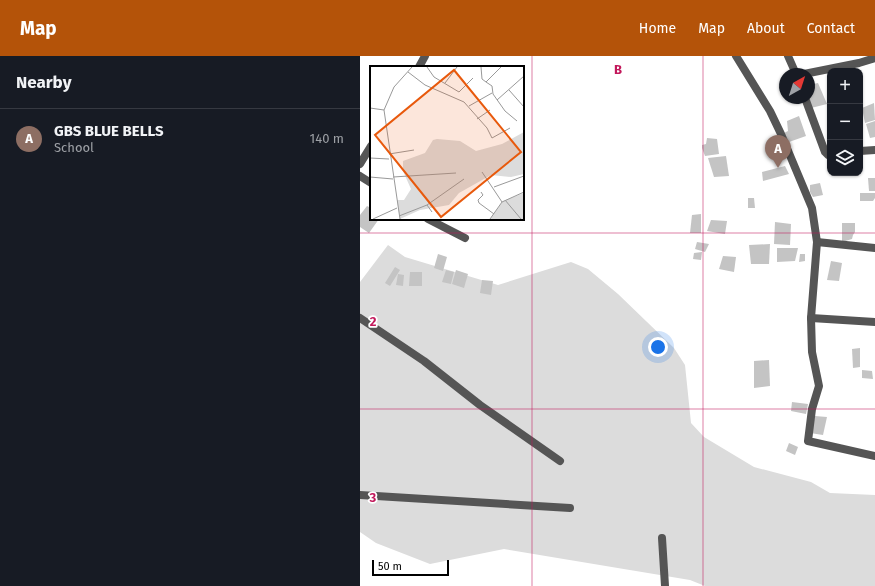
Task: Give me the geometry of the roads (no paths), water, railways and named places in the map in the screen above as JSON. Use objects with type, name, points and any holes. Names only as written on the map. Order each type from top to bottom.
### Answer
[{"type":"street","points":[[420,66],[425,56]]},
{"type":"street","points":[[736,56],[770,111],[787,146],[812,208],[817,242],[811,318],[812,352],[819,386],[812,409],[808,441],[875,456]]},
{"type":"street","points":[[788,56],[793,68]]},
{"type":"street","points":[[815,72],[859,63],[875,58]]},
{"type":"street","points":[[808,104],[827,154]]},
{"type":"street","points":[[360,164],[370,148]]},
{"type":"street","points":[[863,151],[875,150]]},
{"type":"street","points":[[360,176],[370,182]]},
{"type":"street","points":[[430,220],[466,238]]},
{"type":"street","points":[[817,242],[875,248]]},
{"type":"street","points":[[360,318],[424,361],[480,405],[560,461]]},
{"type":"street","points":[[811,318],[875,322]]},
{"type":"street","points":[[360,495],[570,508]]},
{"type":"street","points":[[662,538],[665,586]]},
{"type":"place","name":"GBS BLUE BELLS","points":[[778,168]]}]
